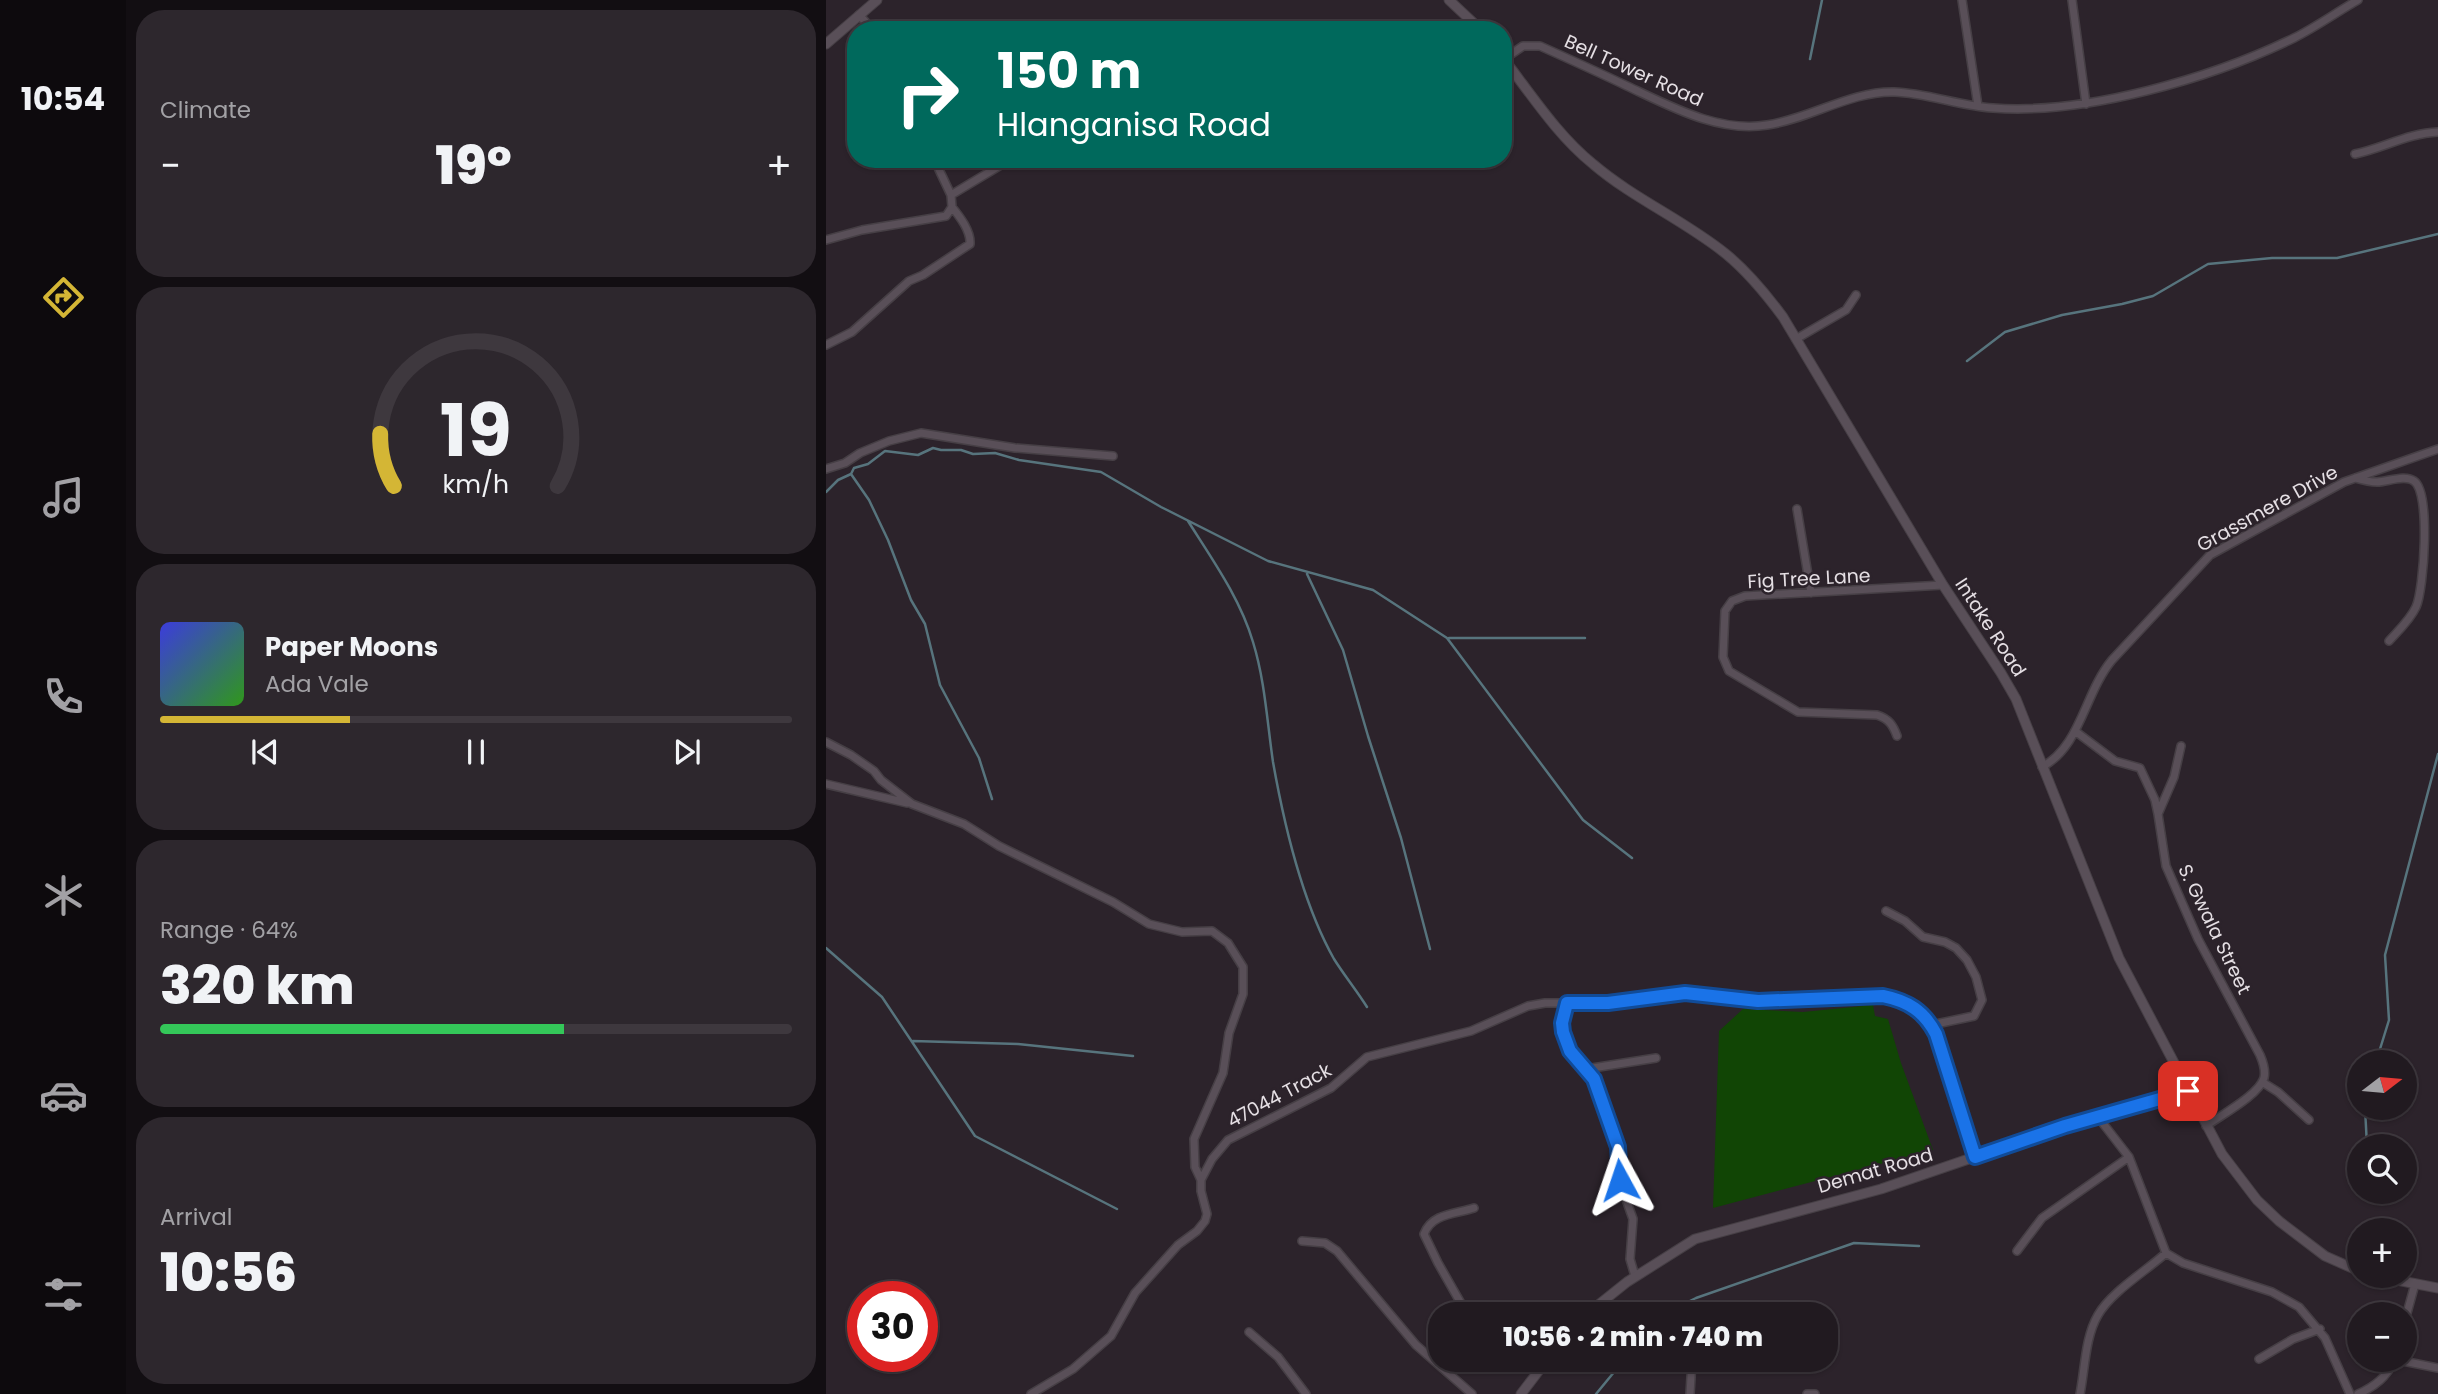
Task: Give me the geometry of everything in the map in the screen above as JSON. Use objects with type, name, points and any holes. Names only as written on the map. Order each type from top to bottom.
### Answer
[{"type":"street","points":[[852,21],[877,0]]},
{"type":"street","points":[[1449,0],[1471,21]]},
{"type":"street","points":[[1962,0],[1978,106]]},
{"type":"street","points":[[2072,0],[2086,104]]},
{"type":"street","name":"Bell Tower Road","points":[[1512,53],[1523,46],[1541,46],[1679,110],[1726,124],[1767,125],[1881,92],[1898,92],[1978,106],[2007,108],[2086,104],[2188,79],[2225,66],[2297,36],[2358,0]]},
{"type":"street","points":[[859,15],[865,21]]},
{"type":"street","points":[[826,44],[847,26]]},
{"type":"street","name":"Intake Road","points":[[1512,69],[1554,125],[1591,163],[1635,196],[1724,252],[1759,286],[1783,317],[1943,585],[2011,691],[2119,958],[2222,1154],[2257,1200],[2279,1221],[2325,1256],[2347,1266]]},
{"type":"street","points":[[2355,154],[2387,146],[2417,134],[2438,132]]},
{"type":"street","points":[[826,240],[862,230],[947,216],[951,207],[951,195],[938,168]]},
{"type":"street","points":[[951,195],[996,168]]},
{"type":"street","points":[[826,345],[852,332],[909,281],[923,275],[970,244],[970,236],[959,215],[951,207]]},
{"type":"street","points":[[1796,340],[1846,310],[1856,295]]},
{"type":"street","points":[[826,469],[845,463],[860,453],[889,441],[921,433],[1015,447],[1113,456]]},
{"type":"street","name":"Grassmere Drive","points":[[2042,767],[2060,755],[2075,731],[2100,675],[2210,555],[2355,478],[2438,449]]},
{"type":"street","points":[[2355,478],[2380,482],[2409,478],[2417,483],[2423,495],[2424,561],[2419,595],[2410,618],[2389,641]]},
{"type":"street","points":[[1797,509],[1811,593]]},
{"type":"street","name":"Fig Tree Lane","points":[[1896,736],[1891,723],[1877,715],[1804,714],[1790,709],[1734,676],[1723,657],[1725,611],[1731,601],[1745,596],[1943,585]]},
{"type":"street","name":"S. Gwala Street","points":[[2075,731],[2115,761],[2140,768],[2155,800],[2162,848],[2171,879],[2198,939],[2260,1055],[2264,1072],[2262,1082]]},
{"type":"street","points":[[826,742],[874,771],[878,778],[912,804]]},
{"type":"street","points":[[2158,814],[2174,777],[2181,746]]},
{"type":"street","points":[[826,784],[912,804],[964,824],[999,846],[1112,902],[1149,924],[1182,932],[1212,931],[1223,938],[1236,953],[1245,973],[1243,994],[1229,1033],[1223,1073],[1194,1139],[1193,1158],[1201,1180],[1205,1221],[1197,1231],[1178,1245],[1143,1283],[1111,1336],[1073,1369],[1031,1394]]},
{"type":"street","points":[[1886,911],[1905,921],[1923,937],[1945,942],[1956,948],[1967,960],[1976,978],[1982,1000],[1974,1016],[1931,1024],[1975,1157]]},
{"type":"street","name":"47044 Track","points":[[1201,1180],[1212,1159],[1228,1140],[1331,1088],[1367,1057],[1471,1031],[1528,1006],[1608,1003],[1685,993],[1758,1001],[1883,996],[1909,1004],[1931,1024]]},
{"type":"street","points":[[1567,1003],[1562,1023],[1563,1032],[1570,1051],[1594,1079],[1618,1147],[1620,1180],[1633,1219],[1630,1259],[1636,1276]]},
{"type":"street","points":[[1586,1069],[1656,1058]]},
{"type":"street","points":[[2206,1126],[2249,1096],[2262,1082],[2278,1092],[2309,1120]]},
{"type":"street","name":"Demat Road","points":[[1602,1302],[1636,1276],[1695,1238],[1893,1185],[2098,1117],[2188,1091]]},
{"type":"street","points":[[2098,1117],[2129,1157],[2166,1253],[2183,1263],[2285,1298],[2299,1307],[2320,1329],[2350,1394]]},
{"type":"street","points":[[2017,1251],[2042,1218],[2129,1157]]},
{"type":"street","points":[[1460,1302],[1424,1234],[1429,1225],[1450,1212],[1474,1208]]},
{"type":"street","points":[[1302,1241],[1325,1243],[1337,1251],[1416,1345],[1472,1394]]},
{"type":"street","points":[[2080,1394],[2091,1331],[2097,1316],[2119,1292],[2166,1253]]},
{"type":"street","points":[[2417,1284],[2438,1288]]},
{"type":"street","points":[[2259,1359],[2293,1339],[2320,1329]]},
{"type":"street","points":[[1249,1332],[1278,1357],[1306,1394]]},
{"type":"street","points":[[2417,1364],[2438,1368]]},
{"type":"street","points":[[1689,1394],[1691,1372]]},
{"type":"street","points":[[2358,1394],[2375,1386],[2389,1372]]},
{"type":"street","points":[[1521,1394],[1536,1373]]},
{"type":"street","points":[[1807,1394],[1815,1394]]},
{"type":"green space","points":[[1873,1005],[1875,1016],[1888,1019],[1933,1150],[1713,1208],[1719,1031],[1743,1009],[1803,1012]]},
{"type":"waterway","points":[[1810,59],[1822,0]]},
{"type":"waterway","points":[[1967,361],[2005,332],[2062,315],[2153,296],[2208,264],[2272,258],[2337,258],[2438,234]]},
{"type":"waterway","points":[[826,492],[838,480],[851,474],[854,468],[868,464],[885,451],[918,455],[933,448],[961,450],[973,454],[995,453],[1019,460],[1101,472],[1161,507],[1268,561],[1373,590],[1447,638],[1583,820],[1632,858]]},
{"type":"waterway","points":[[851,474],[869,500],[911,600],[925,624],[940,685],[979,758],[992,799]]},
{"type":"waterway","points":[[1188,521],[1225,579],[1253,642],[1283,811],[1304,889],[1334,959],[1367,1007]]},
{"type":"waterway","points":[[1307,574],[1343,650],[1401,838],[1430,949]]},
{"type":"waterway","points":[[1449,638],[1585,638]]},
{"type":"waterway","points":[[2380,1050],[2389,1020],[2385,955],[2438,754]]},
{"type":"waterway","points":[[826,948],[882,997],[975,1136],[1117,1209]]},
{"type":"waterway","points":[[913,1041],[1018,1044],[1133,1056]]},
{"type":"waterway","points":[[2366,1120],[2366,1134]]},
{"type":"waterway","points":[[1688,1302],[1854,1243],[1919,1246]]},
{"type":"waterway","points":[[1596,1394],[1614,1372]]},
{"type":"route","points":[[1620,1180],[1618,1147],[1594,1079],[1570,1051],[1563,1032],[1563,1015],[1567,1003],[1608,1003],[1685,993],[1758,1001],[1883,996],[1898,999],[1918,1009],[1936,1034],[1975,1157],[2065,1126],[2188,1091]]}]
